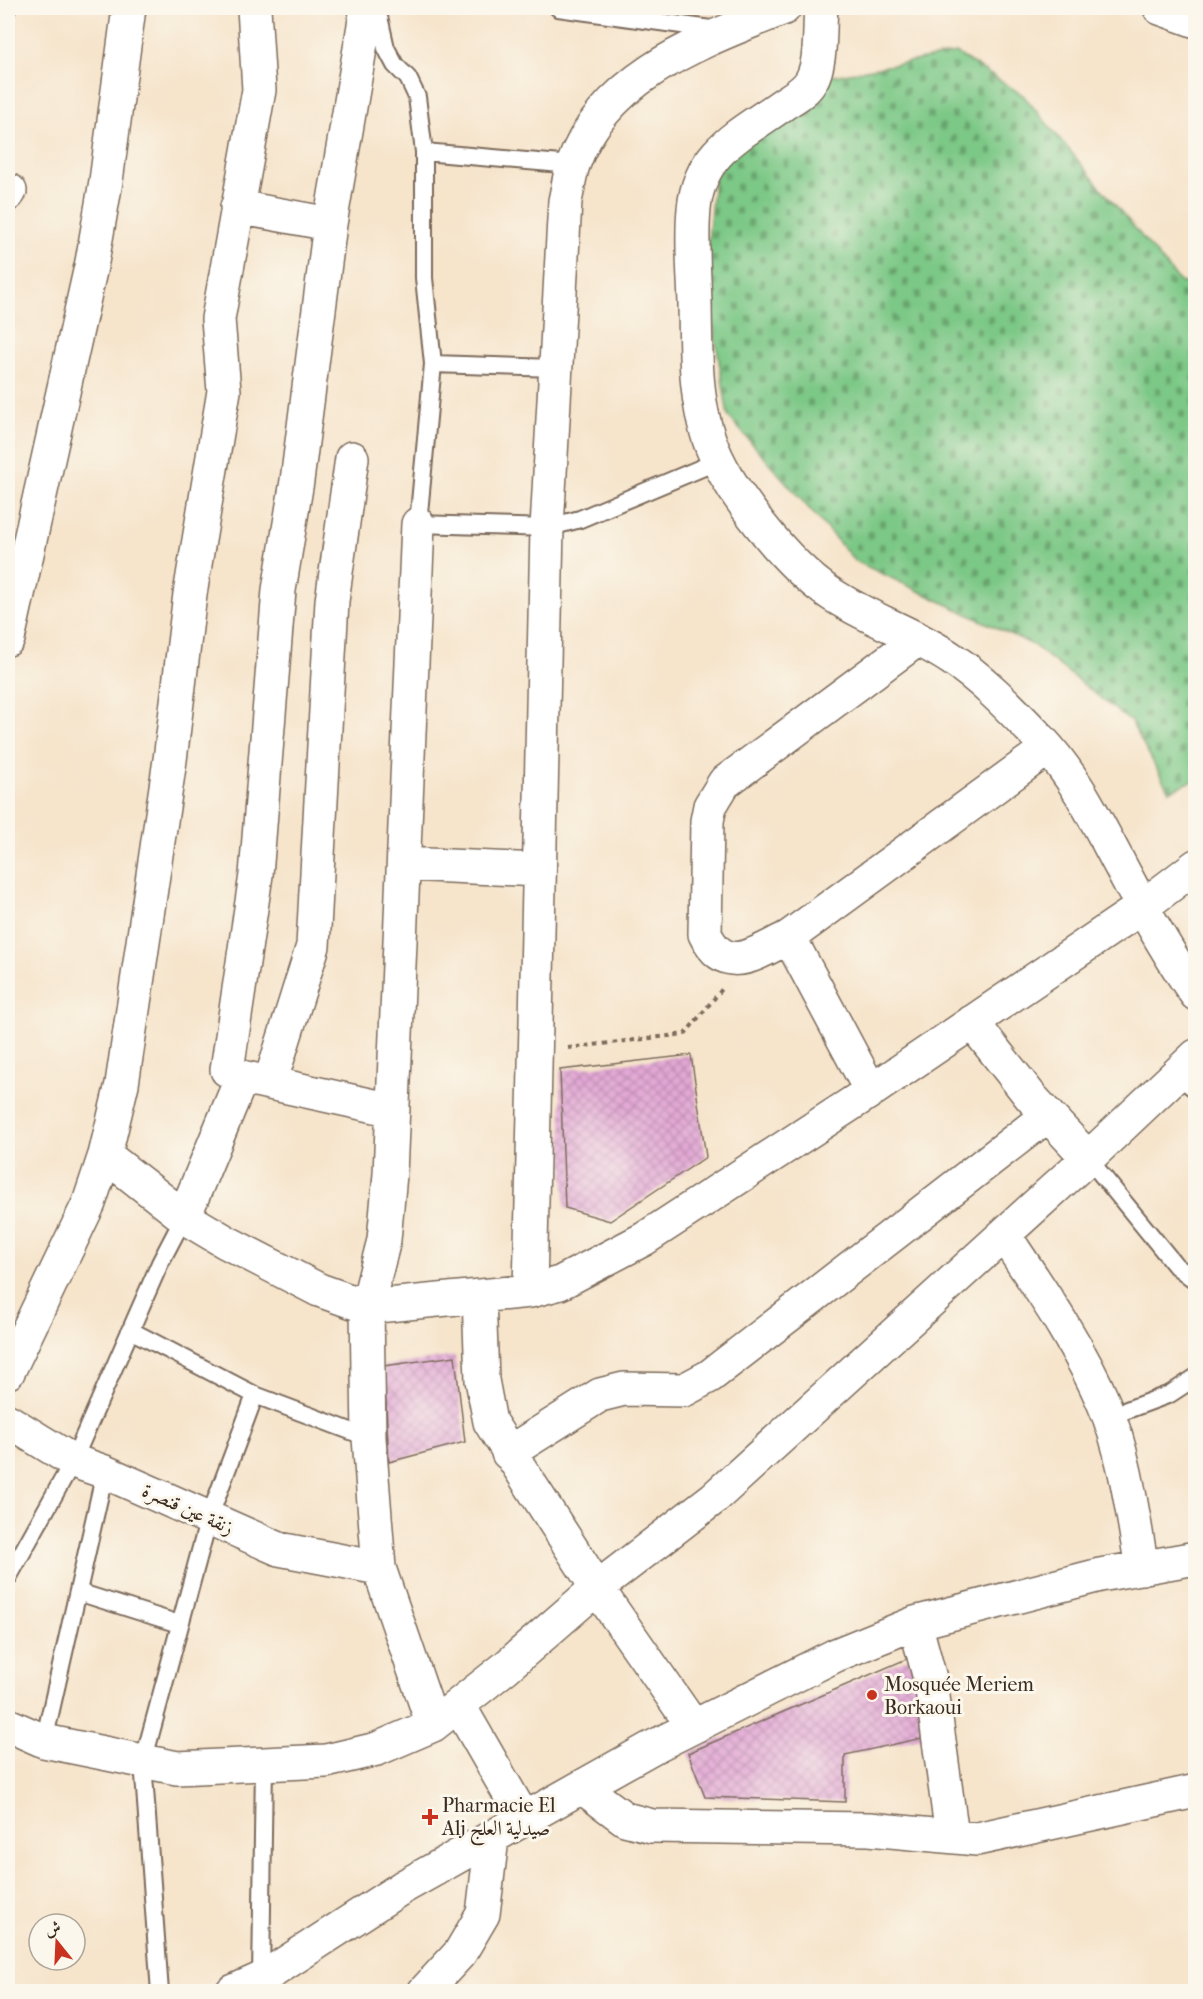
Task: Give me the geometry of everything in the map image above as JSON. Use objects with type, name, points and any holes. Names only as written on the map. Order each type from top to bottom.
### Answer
[{"type":"street","points":[[8,639],[92,262],[106,181],[129,8]]},
{"type":"street","points":[[8,1372],[89,1203],[105,1155],[122,1084],[170,760],[190,594],[224,391],[218,319],[259,90],[254,8]]},
{"type":"street","points":[[367,8],[330,224],[297,481],[279,590],[256,875],[227,1070],[256,1080],[393,1110]]},
{"type":"street","points":[[530,1291],[547,528],[565,201],[573,165],[587,135],[608,108],[640,77],[677,53],[784,8]]},
{"type":"street","points":[[821,8],[816,63],[810,84],[718,152],[705,167],[694,207],[697,381],[708,437],[718,461],[778,547],[827,591],[859,612],[918,639],[953,659],[977,678],[1048,748],[1081,791],[1142,907],[1196,994]]},
{"type":"street","points":[[1160,8],[1194,19]]},
{"type":"street","points":[[237,207],[330,224]]},
{"type":"street","points":[[184,1217],[256,1080],[313,946],[332,601],[352,458]]},
{"type":"street","points":[[418,524],[393,1110],[384,1240],[367,1307],[369,1438],[379,1568],[433,1725]]},
{"type":"street","points":[[918,639],[724,783],[714,796],[707,821],[705,934],[717,953],[726,958],[749,956],[789,937],[1048,748]]},
{"type":"street","points":[[404,864],[539,870]]},
{"type":"street","points":[[105,1155],[184,1217],[319,1290],[367,1307],[530,1291],[560,1283],[644,1239],[871,1091],[1142,907],[1196,866]]},
{"type":"street","points":[[789,937],[871,1091]]},
{"type":"street","points":[[972,1022],[1048,1115],[1088,1158]]},
{"type":"street","points":[[8,1725],[44,1741],[177,1768],[326,1761],[377,1749],[433,1725],[459,1706],[597,1588],[714,1498],[1088,1158],[1189,1073]]},
{"type":"street","points":[[508,1453],[600,1395],[624,1389],[684,1390],[710,1377],[1048,1115]]},
{"type":"street","points":[[1004,1235],[1058,1315],[1088,1370],[1108,1417],[1132,1513],[1142,1568]]},
{"type":"street","points":[[479,1296],[482,1380],[490,1422],[597,1588],[693,1726]]},
{"type":"street","name":"زنقة عين قنصرة","points":[[8,1421],[73,1461],[105,1472],[279,1549],[379,1568]]},
{"type":"street","points":[[232,1992],[261,1979],[403,1887],[582,1787],[693,1726],[836,1655],[915,1623],[1100,1575],[1196,1558]]},
{"type":"street","points":[[915,1623],[931,1682],[952,1836]]},
{"type":"street","points":[[459,1706],[525,1819]]},
{"type":"street","points":[[582,1787],[625,1819],[652,1826],[868,1829],[976,1839],[1196,1791]]},
{"type":"street","points":[[424,1992],[460,1953],[483,1914],[492,1838]]},
{"type":"lane","points":[[377,8],[386,48],[396,65],[408,78],[417,97],[424,152],[424,278],[433,364],[418,524],[547,528],[580,519],[718,461]]},
{"type":"lane","points":[[558,8],[727,31]]},
{"type":"lane","points":[[424,152],[573,165]]},
{"type":"lane","points":[[433,364],[555,368]]},
{"type":"lane","points":[[1088,1158],[1176,1266],[1196,1281]]},
{"type":"lane","points":[[8,1578],[73,1461],[130,1330],[184,1217]]},
{"type":"lane","points":[[130,1330],[255,1395],[369,1438]]},
{"type":"lane","points":[[1108,1417],[1170,1394],[1196,1377]]},
{"type":"lane","points":[[160,1992],[143,1762],[209,1518],[255,1395]]},
{"type":"lane","points":[[44,1741],[105,1472]]},
{"type":"lane","points":[[78,1592],[179,1624]]},
{"type":"lane","points":[[261,1979],[264,1763]]},
{"type":"path","points":[[8,23],[17,8]]},
{"type":"path","points":[[534,1052],[685,1034],[749,956]]},
{"type":"green space","points":[[956,53],[1023,95],[1180,282],[1195,286],[1195,780],[1169,791],[1131,722],[1033,645],[855,561],[728,416],[705,275],[717,146],[807,81]]},
{"type":"building","points":[[691,1055],[706,1157],[610,1221],[565,1208],[560,1070]]},
{"type":"building","points":[[455,1356],[465,1442],[389,1462],[384,1366]]},
{"type":"building","name":"Mosquée Meriem Borkaoui","points":[[918,1654],[927,1737],[845,1755],[845,1802],[705,1797],[688,1753]]},
{"type":"place","name":"Mosquée Meriem Borkaoui","points":[[872,1695]]},
{"type":"place","name":"Pharmacie El Alj صيدلية العلج","points":[[430,1817]]}]
